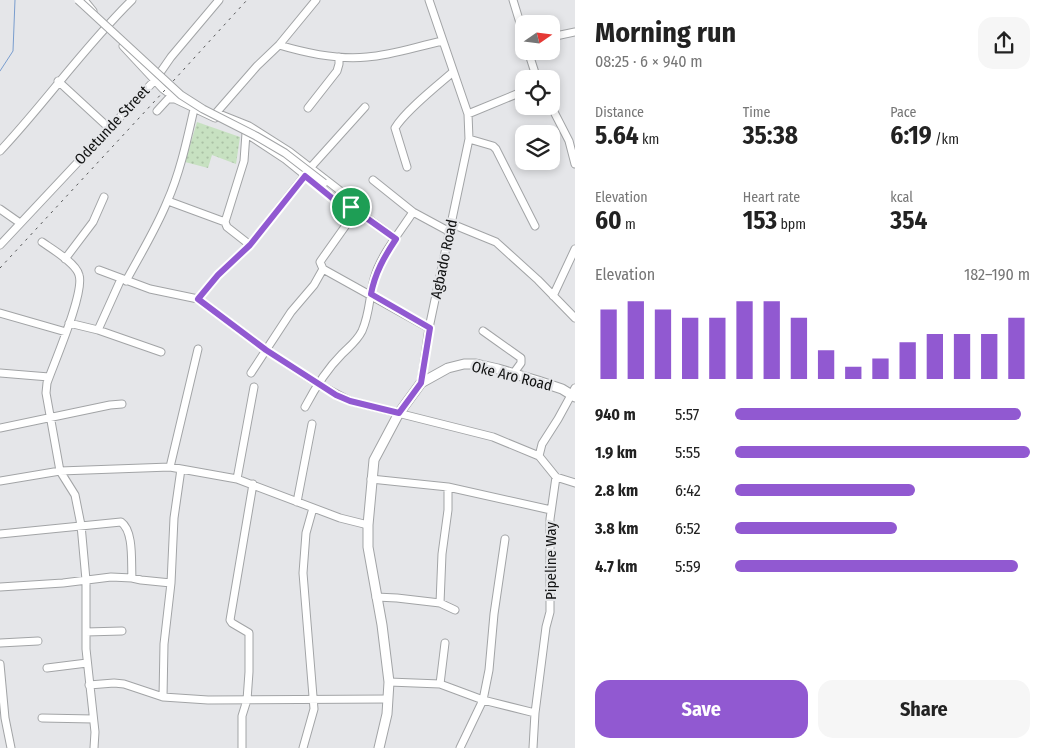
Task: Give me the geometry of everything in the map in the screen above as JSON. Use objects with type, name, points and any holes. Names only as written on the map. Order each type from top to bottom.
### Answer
[{"type":"main road","name":"Oke Aro Road","points":[[421,383],[448,368],[464,364],[476,364],[574,393]]},
{"type":"main road","name":"Agbado Road","points":[[379,748],[385,723],[389,682],[382,625],[368,547],[371,479],[374,460],[399,413],[421,383]]},
{"type":"street","points":[[78,0],[181,95],[203,109],[285,153],[354,209],[396,239]]},
{"type":"street","points":[[84,0],[167,92],[174,93],[266,135],[311,167],[343,193],[354,209]]},
{"type":"street","points":[[0,151],[106,26],[132,0]]},
{"type":"street","name":"Odetunde Street","points":[[0,245],[155,80],[171,57],[219,0]]},
{"type":"street","points":[[216,113],[257,66],[279,45],[316,0]]},
{"type":"street","name":"Agbado Road","points":[[421,383],[430,328],[470,139],[468,114],[429,0]]},
{"type":"street","points":[[513,0],[518,15]]},
{"type":"street","points":[[560,35],[575,32]]},
{"type":"street","points":[[279,45],[302,52],[366,58],[443,40]]},
{"type":"street","points":[[308,108],[337,71],[339,56]]},
{"type":"street","points":[[407,166],[396,128],[398,123],[453,72]]},
{"type":"street","points":[[58,81],[110,128]]},
{"type":"street","points":[[468,114],[515,95]]},
{"type":"street","points":[[157,111],[170,98],[175,99],[246,133],[285,159],[337,202],[354,209]]},
{"type":"street","points":[[311,167],[365,107]]},
{"type":"street","points":[[98,330],[124,280],[153,232],[168,201],[186,144],[194,109]]},
{"type":"street","points":[[557,115],[572,139],[575,164]]},
{"type":"street","points":[[246,133],[244,160],[225,222],[227,227],[250,245]]},
{"type":"street","points":[[470,139],[493,146],[496,149],[535,226]]},
{"type":"street","points":[[198,299],[218,275],[250,245],[305,176]]},
{"type":"street","points":[[373,180],[413,212],[450,232]]},
{"type":"street","points":[[65,259],[93,222],[104,196]]},
{"type":"street","points":[[168,201],[225,222]]},
{"type":"street","points":[[0,209],[20,223]]},
{"type":"street","points":[[354,209],[320,262],[323,269],[430,328]]},
{"type":"street","points":[[305,407],[318,384],[342,353],[350,348],[361,332],[369,314],[374,277],[382,260],[413,212]]},
{"type":"street","points":[[452,224],[496,242],[575,318]]},
{"type":"street","points":[[42,242],[77,270],[80,281],[69,323],[49,377],[46,394],[60,471],[75,496],[81,525],[86,580],[87,663],[94,719],[94,748]]},
{"type":"street","points":[[553,296],[575,249]]},
{"type":"street","points":[[251,373],[291,312],[314,285],[323,269]]},
{"type":"street","points":[[99,270],[150,289],[198,299],[266,350],[318,384],[350,401],[493,437],[539,456],[556,477],[575,483]]},
{"type":"street","points":[[0,313],[66,332]]},
{"type":"street","points":[[69,323],[98,330],[161,352]]},
{"type":"street","points":[[483,331],[522,358],[521,363],[513,374]]},
{"type":"street","points":[[170,467],[198,349]]},
{"type":"street","points":[[0,373],[49,377]]},
{"type":"street","points":[[237,479],[254,387]]},
{"type":"street","points":[[539,456],[542,444],[574,393]]},
{"type":"street","points":[[0,428],[122,404]]},
{"type":"street","points":[[297,502],[312,424]]},
{"type":"street","points":[[0,481],[60,471],[170,467],[237,479],[340,518],[368,525]]},
{"type":"street","points":[[163,697],[164,644],[174,518],[181,469]]},
{"type":"street","name":"Pipeline Way","points":[[533,748],[535,713],[546,627],[550,612],[551,510],[556,477]]},
{"type":"street","points":[[371,479],[448,487],[551,510]]},
{"type":"street","points":[[242,748],[242,716],[247,700],[249,672],[249,633],[232,624],[230,620],[253,484]]},
{"type":"street","points":[[440,603],[442,554],[448,510],[448,487]]},
{"type":"street","points":[[303,748],[313,713],[303,573],[306,533],[313,508]]},
{"type":"street","points":[[0,534],[121,522],[127,526],[129,533],[132,578]]},
{"type":"street","points":[[460,748],[483,700],[489,670],[494,614],[505,540]]},
{"type":"street","points":[[0,587],[69,583],[111,577],[170,583]]},
{"type":"street","points":[[376,597],[440,603],[455,610]]},
{"type":"street","points":[[86,632],[122,631]]},
{"type":"street","points":[[0,643],[38,641]]},
{"type":"street","points":[[440,684],[445,643]]},
{"type":"street","points":[[47,668],[87,663]]},
{"type":"street","points":[[0,664],[4,709],[11,748]]},
{"type":"street","points":[[389,682],[440,684],[483,700],[535,713]]},
{"type":"street","points":[[89,685],[124,684],[163,697],[208,700],[388,699]]},
{"type":"street","points":[[42,718],[94,719]]},
{"type":"green space","points":[[197,122],[240,137],[236,164],[212,155],[208,168],[185,162]]},
{"type":"waterway","points":[[0,71],[13,51],[15,0]]},
{"type":"railway","points":[[0,268],[247,0]]},
{"type":"route","points":[[305,176],[337,202],[351,207],[396,239],[382,260],[374,277],[371,294],[430,328],[421,383],[399,413],[350,401],[336,395],[266,350],[198,299],[218,275],[250,245],[305,176]]}]
